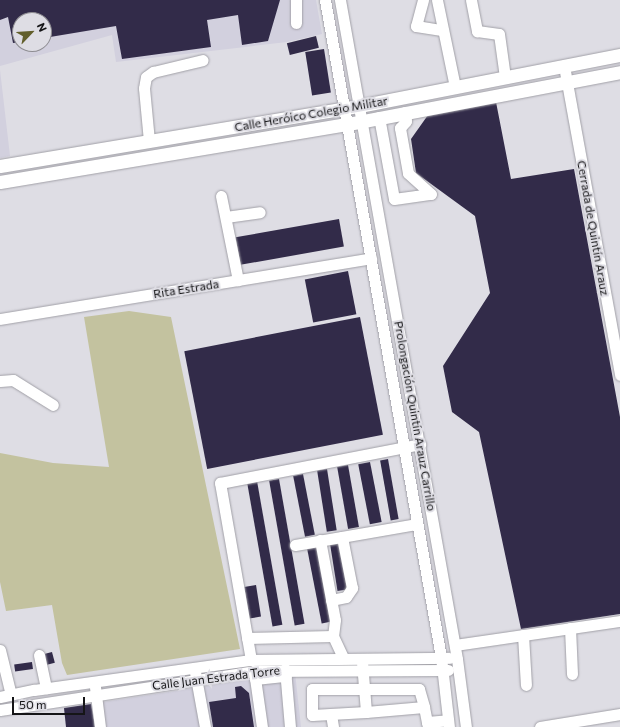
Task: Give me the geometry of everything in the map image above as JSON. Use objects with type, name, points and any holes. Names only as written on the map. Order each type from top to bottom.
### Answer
[{"type":"main road","name":"Calle Heróico Colegio Militar","points":[[0,166],[344,109],[620,54]]},
{"type":"main road","name":"Calle Heróico Colegio Militar","points":[[0,182],[348,124],[379,116],[620,72]]},
{"type":"street","points":[[296,0],[296,23]]},
{"type":"street","name":"Prolongación Quintín Arauz Carrillo","points":[[325,0],[441,657],[449,723]]},
{"type":"street","name":"Prolongación Quintín Arauz Carrillo","points":[[340,0],[359,106],[363,120],[420,444],[458,664],[466,727]]},
{"type":"street","points":[[423,0],[416,26],[442,30]]},
{"type":"street","points":[[437,0],[455,87]]},
{"type":"street","points":[[470,0],[477,31],[499,34],[506,77]]},
{"type":"street","points":[[149,141],[144,88],[146,77],[153,72],[203,60]]},
{"type":"street","name":"Cerrada de Quintín Arauz","points":[[564,66],[620,375]]},
{"type":"street","points":[[379,116],[394,199],[431,194],[408,173],[400,128],[406,121],[405,112]]},
{"type":"street","points":[[221,196],[238,280]]},
{"type":"street","points":[[226,217],[260,212]]},
{"type":"street","name":"Rita Estrada","points":[[0,319],[371,258]]},
{"type":"street","points":[[377,290],[392,287]]},
{"type":"street","points":[[0,381],[13,380],[53,405]]},
{"type":"street","points":[[252,660],[220,483],[420,444]]},
{"type":"street","points":[[295,545],[417,524]]},
{"type":"street","points":[[331,600],[346,597],[352,588],[342,536]]},
{"type":"street","points":[[320,540],[335,620],[333,636],[343,657]]},
{"type":"street","points":[[424,560],[439,557]]},
{"type":"street","points":[[454,645],[620,621]]},
{"type":"street","points":[[570,628],[572,674]]},
{"type":"street","points":[[523,635],[526,685]]},
{"type":"street","points":[[247,638],[333,636]]},
{"type":"street","points":[[0,650],[4,696],[2,710]]},
{"type":"street","points":[[39,655],[46,688]]},
{"type":"street","name":"Calle Juan Estrada Torre","points":[[4,696],[46,688],[194,666],[252,660],[343,657],[441,657],[458,664]]},
{"type":"street","points":[[361,657],[366,712]]},
{"type":"street","name":"Calle Juan Estrada Torre","points":[[2,710],[196,678],[362,669],[443,671],[458,664]]},
{"type":"street","points":[[194,666],[205,727]]},
{"type":"street","points":[[285,673],[290,727]]},
{"type":"street","points":[[255,675],[262,727]]},
{"type":"street","points":[[94,681],[100,727]]},
{"type":"street","points":[[424,707],[312,715],[312,689],[419,689],[424,707],[427,724],[449,723]]},
{"type":"street","points":[[331,714],[333,727]]},
{"type":"street","points":[[540,727],[620,714]]},
{"type":"shaded area","points":[[0,0],[316,0],[322,34],[287,42],[116,62],[112,35],[52,52],[52,12],[12,12],[12,52],[51,52],[0,66]]},
{"type":"shaded area","points":[[0,70],[10,156],[0,158]]},
{"type":"shaded area","points":[[295,672],[301,727],[66,727],[64,708],[234,682],[233,677]]},
{"type":"green space","points":[[129,311],[171,317],[240,649],[67,675],[62,663],[52,605],[6,611],[0,582],[0,453],[53,463],[109,467],[84,317]]},
{"type":"building","points":[[0,0],[280,0],[268,41],[242,45],[238,15],[207,20],[211,47],[122,59],[116,26],[52,37],[52,12],[12,12],[12,38],[8,17],[0,20]]},
{"type":"building","points":[[316,36],[319,48],[290,55],[287,43]]},
{"type":"building","points":[[324,49],[331,92],[312,95],[305,52]]},
{"type":"building","points":[[496,102],[511,179],[574,169],[620,417],[620,614],[521,629],[479,432],[452,412],[443,366],[490,293],[475,216],[416,173],[411,139],[428,115]]},
{"type":"building","points":[[339,219],[344,247],[240,265],[236,237]]},
{"type":"building","points":[[348,271],[356,314],[313,323],[305,279]]},
{"type":"building","points":[[360,317],[383,435],[207,469],[184,351]]},
{"type":"building","points":[[388,459],[399,519],[391,520],[380,460]]},
{"type":"building","points":[[370,462],[382,522],[370,524],[358,464]]},
{"type":"building","points":[[348,465],[359,527],[348,529],[337,467]]},
{"type":"building","points":[[327,469],[337,530],[327,532],[317,471]]},
{"type":"building","points":[[303,474],[315,535],[305,537],[293,476]]},
{"type":"building","points":[[279,479],[305,624],[295,626],[269,481]]},
{"type":"building","points":[[257,481],[282,625],[273,627],[247,483]]},
{"type":"building","points":[[340,543],[347,589],[337,591],[330,545]]},
{"type":"building","points":[[317,547],[332,622],[322,624],[307,549]]},
{"type":"building","points":[[256,585],[261,617],[249,618],[244,587]]},
{"type":"building","points":[[52,652],[55,663],[44,665],[41,655]]},
{"type":"building","points":[[32,662],[33,669],[15,671],[14,665]]},
{"type":"building","points":[[241,686],[249,693],[254,727],[213,727],[209,702],[236,698],[235,687]]},
{"type":"building","points":[[91,704],[95,727],[66,727],[64,708]]}]
